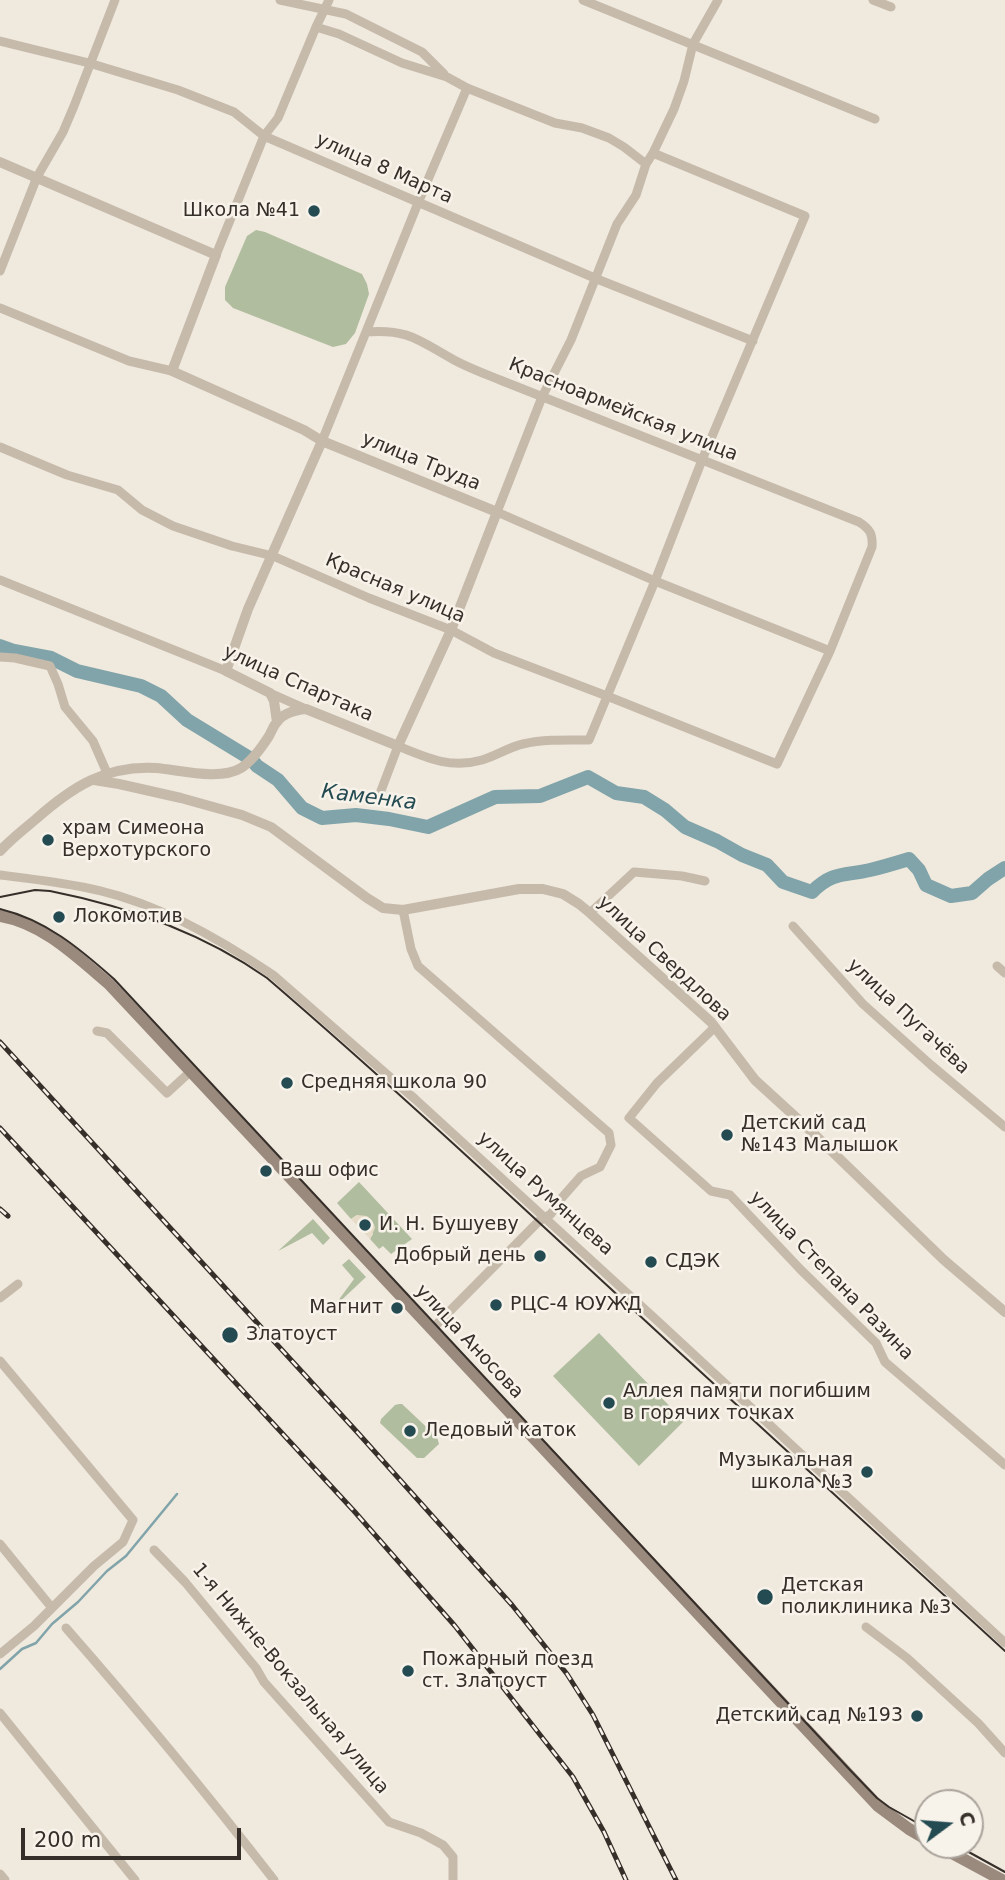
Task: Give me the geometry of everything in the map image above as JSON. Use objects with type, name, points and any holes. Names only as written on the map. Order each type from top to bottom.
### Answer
[{"type":"main road","name":"улица Аносова","points":[[0,916],[13,918],[40,931],[71,951],[109,984],[878,1806],[914,1832]]},
{"type":"main road","points":[[963,1859],[1002,1880]]},
{"type":"street","points":[[0,271],[37,177],[63,132],[115,0]]},
{"type":"street","points":[[280,0],[327,4],[422,52],[447,77]]},
{"type":"street","points":[[583,0],[875,118]]},
{"type":"street","points":[[379,796],[398,746],[451,630],[542,397],[571,340],[617,224],[636,195],[646,164],[680,95],[693,44],[718,0]]},
{"type":"street","points":[[873,0],[891,7]]},
{"type":"street","points":[[172,371],[264,136],[278,118],[327,4]]},
{"type":"street","points":[[316,27],[339,34],[402,63],[447,77],[467,88],[555,123],[582,128],[609,138],[646,164]]},
{"type":"street","name":"улица 8 Марта","points":[[0,41],[89,63],[178,90],[234,112],[264,136],[597,279],[753,341]]},
{"type":"street","points":[[226,671],[248,609],[322,441],[467,88]]},
{"type":"street","points":[[607,696],[702,460],[805,216],[653,153]]},
{"type":"street","points":[[0,162],[216,255]]},
{"type":"street","name":"улица Труда","points":[[0,308],[129,361],[172,371],[304,430],[322,441],[497,512],[655,581],[830,651]]},
{"type":"street","name":"Красноармейская улица","points":[[366,332],[387,330],[410,335],[456,361],[859,522],[868,528],[873,537],[872,547],[830,651]]},
{"type":"street","name":"Красная улица","points":[[0,447],[68,475],[118,491],[142,510],[173,526],[232,546],[273,556],[451,630],[494,653],[777,764],[830,651]]},
{"type":"street","name":"улица Спартака","points":[[0,580],[226,671],[306,709],[430,760],[447,764],[463,764],[484,759],[510,748],[545,740],[589,740],[607,696]]},
{"type":"street","points":[[0,657],[50,666],[65,707],[93,741],[107,773]]},
{"type":"street","points":[[270,693],[274,701],[276,722]]},
{"type":"street","points":[[0,851],[60,797],[107,773],[134,768],[215,774],[229,773],[241,768],[260,748],[276,722],[296,710],[306,709]]},
{"type":"street","points":[[91,780],[119,783],[181,798],[242,815],[271,827],[367,898],[383,908],[403,910],[411,949],[418,966],[608,1133],[611,1145],[600,1167],[581,1176],[551,1214],[539,1221],[432,1329]]},
{"type":"street","points":[[590,913],[634,872],[705,881]]},
{"type":"street","name":"улица Румянцева","points":[[0,875],[100,891],[135,901],[170,916],[250,959],[273,975],[545,1217],[1005,1643]]},
{"type":"street","name":"улица Свердлова","points":[[403,910],[519,889],[543,889],[563,894],[579,904],[715,1027],[755,1080],[813,1132],[944,1260],[1005,1312]]},
{"type":"street","name":"улица Пугачёва","points":[[793,926],[863,1004],[1005,1127]]},
{"type":"street","points":[[997,966],[1005,973]]},
{"type":"street","name":"улица Степана Разина","points":[[715,1027],[657,1083],[629,1118],[711,1191],[730,1195],[801,1270],[876,1343],[886,1362],[1005,1465]]},
{"type":"street","points":[[97,1031],[107,1033],[167,1093],[191,1070]]},
{"type":"street","points":[[0,1298],[18,1284]]},
{"type":"street","points":[[0,1361],[133,1520],[122,1542],[34,1626],[0,1654]]},
{"type":"street","points":[[0,1544],[52,1608]]},
{"type":"street","name":"1-я Нижне-Вокзальная улица","points":[[154,1550],[185,1582],[256,1668],[264,1682],[389,1822],[421,1833],[443,1845],[453,1857],[453,1880]]},
{"type":"street","points":[[866,1627],[906,1658],[978,1723],[1005,1754]]},
{"type":"street","points":[[66,1628],[202,1788],[274,1880]]},
{"type":"street","points":[[0,1713],[135,1880]]},
{"type":"street","points":[[0,1874],[5,1880]]},
{"type":"green space","points":[[256,230],[362,274],[369,294],[355,333],[346,344],[333,347],[233,308],[225,300],[225,287],[247,236]]},
{"type":"green space","points":[[359,1182],[412,1239],[391,1254],[383,1246],[379,1249],[370,1239],[373,1234],[357,1215],[351,1219],[337,1203]]},
{"type":"green space","points":[[313,1219],[330,1238],[323,1245],[312,1233],[278,1251]]},
{"type":"green space","points":[[349,1259],[366,1277],[332,1309],[354,1279],[342,1265]]},
{"type":"green space","points":[[599,1333],[684,1421],[639,1466],[553,1376]]},
{"type":"green space","name":"Ледовый каток","points":[[402,1404],[437,1437],[439,1444],[424,1458],[417,1458],[380,1423],[395,1405]]},
{"type":"shaded area","points":[[357,1215],[367,1216],[374,1224],[370,1239],[351,1219]]},
{"type":"waterway","name":"Каменка","points":[[0,646],[51,658],[77,671],[141,686],[161,696],[187,720],[251,759],[278,780],[302,808],[322,818],[356,815],[428,827],[495,797],[540,796],[588,777],[616,793],[644,797],[685,827],[767,865],[783,882],[812,892],[833,877],[909,859],[919,870],[926,885],[951,896],[972,893],[1005,868]]},
{"type":"waterway","points":[[0,1669],[22,1649],[36,1643],[52,1624],[126,1556],[177,1494]]},
{"type":"tram line","points":[[0,897],[35,890],[50,891],[135,913],[217,948],[267,978],[468,1157],[1005,1651]]},
{"type":"tram line","points":[[0,909],[32,920],[61,936],[114,979],[850,1770],[877,1798],[914,1821]]},
{"type":"tram line","points":[[981,1859],[1005,1872]]},
{"type":"railway","points":[[0,1042],[512,1605],[567,1674],[593,1715],[676,1880]]},
{"type":"railway","points":[[0,1128],[354,1511],[455,1626],[573,1777],[604,1832],[626,1880]]},
{"type":"railway","points":[[0,1209],[8,1216]]},
{"type":"place","name":"Школа №41","points":[[314,211]]},
{"type":"place","name":"храм Симеона Верхотурского","points":[[48,840]]},
{"type":"place","name":"Локомотив","points":[[59,917]]},
{"type":"place","name":"Средняя школа 90","points":[[287,1083]]},
{"type":"place","name":"Детский сад №143 Малышок","points":[[727,1135]]},
{"type":"place","name":"Ваш офис","points":[[266,1171]]},
{"type":"place","name":"И. Н. Бушуеву","points":[[365,1225]]},
{"type":"place","name":"Добрый день","points":[[540,1256]]},
{"type":"place","name":"СДЭК","points":[[651,1262]]},
{"type":"place","name":"РЦС-4 ЮУЖД","points":[[496,1305]]},
{"type":"place","name":"Магнит","points":[[397,1308]]},
{"type":"place","name":"Златоуст","points":[[230,1335]]},
{"type":"place","name":"Аллея памяти погибшим в горячих точках","points":[[609,1403]]},
{"type":"place","name":"Ледовый каток","points":[[410,1431]]},
{"type":"place","name":"Музыкальная школа №3","points":[[867,1472]]},
{"type":"place","name":"Детская поликлиника №3","points":[[765,1597]]},
{"type":"place","name":"Пожарный поезд ст. Златоуст","points":[[408,1671]]},
{"type":"place","name":"Детский сад №193","points":[[917,1716]]}]
